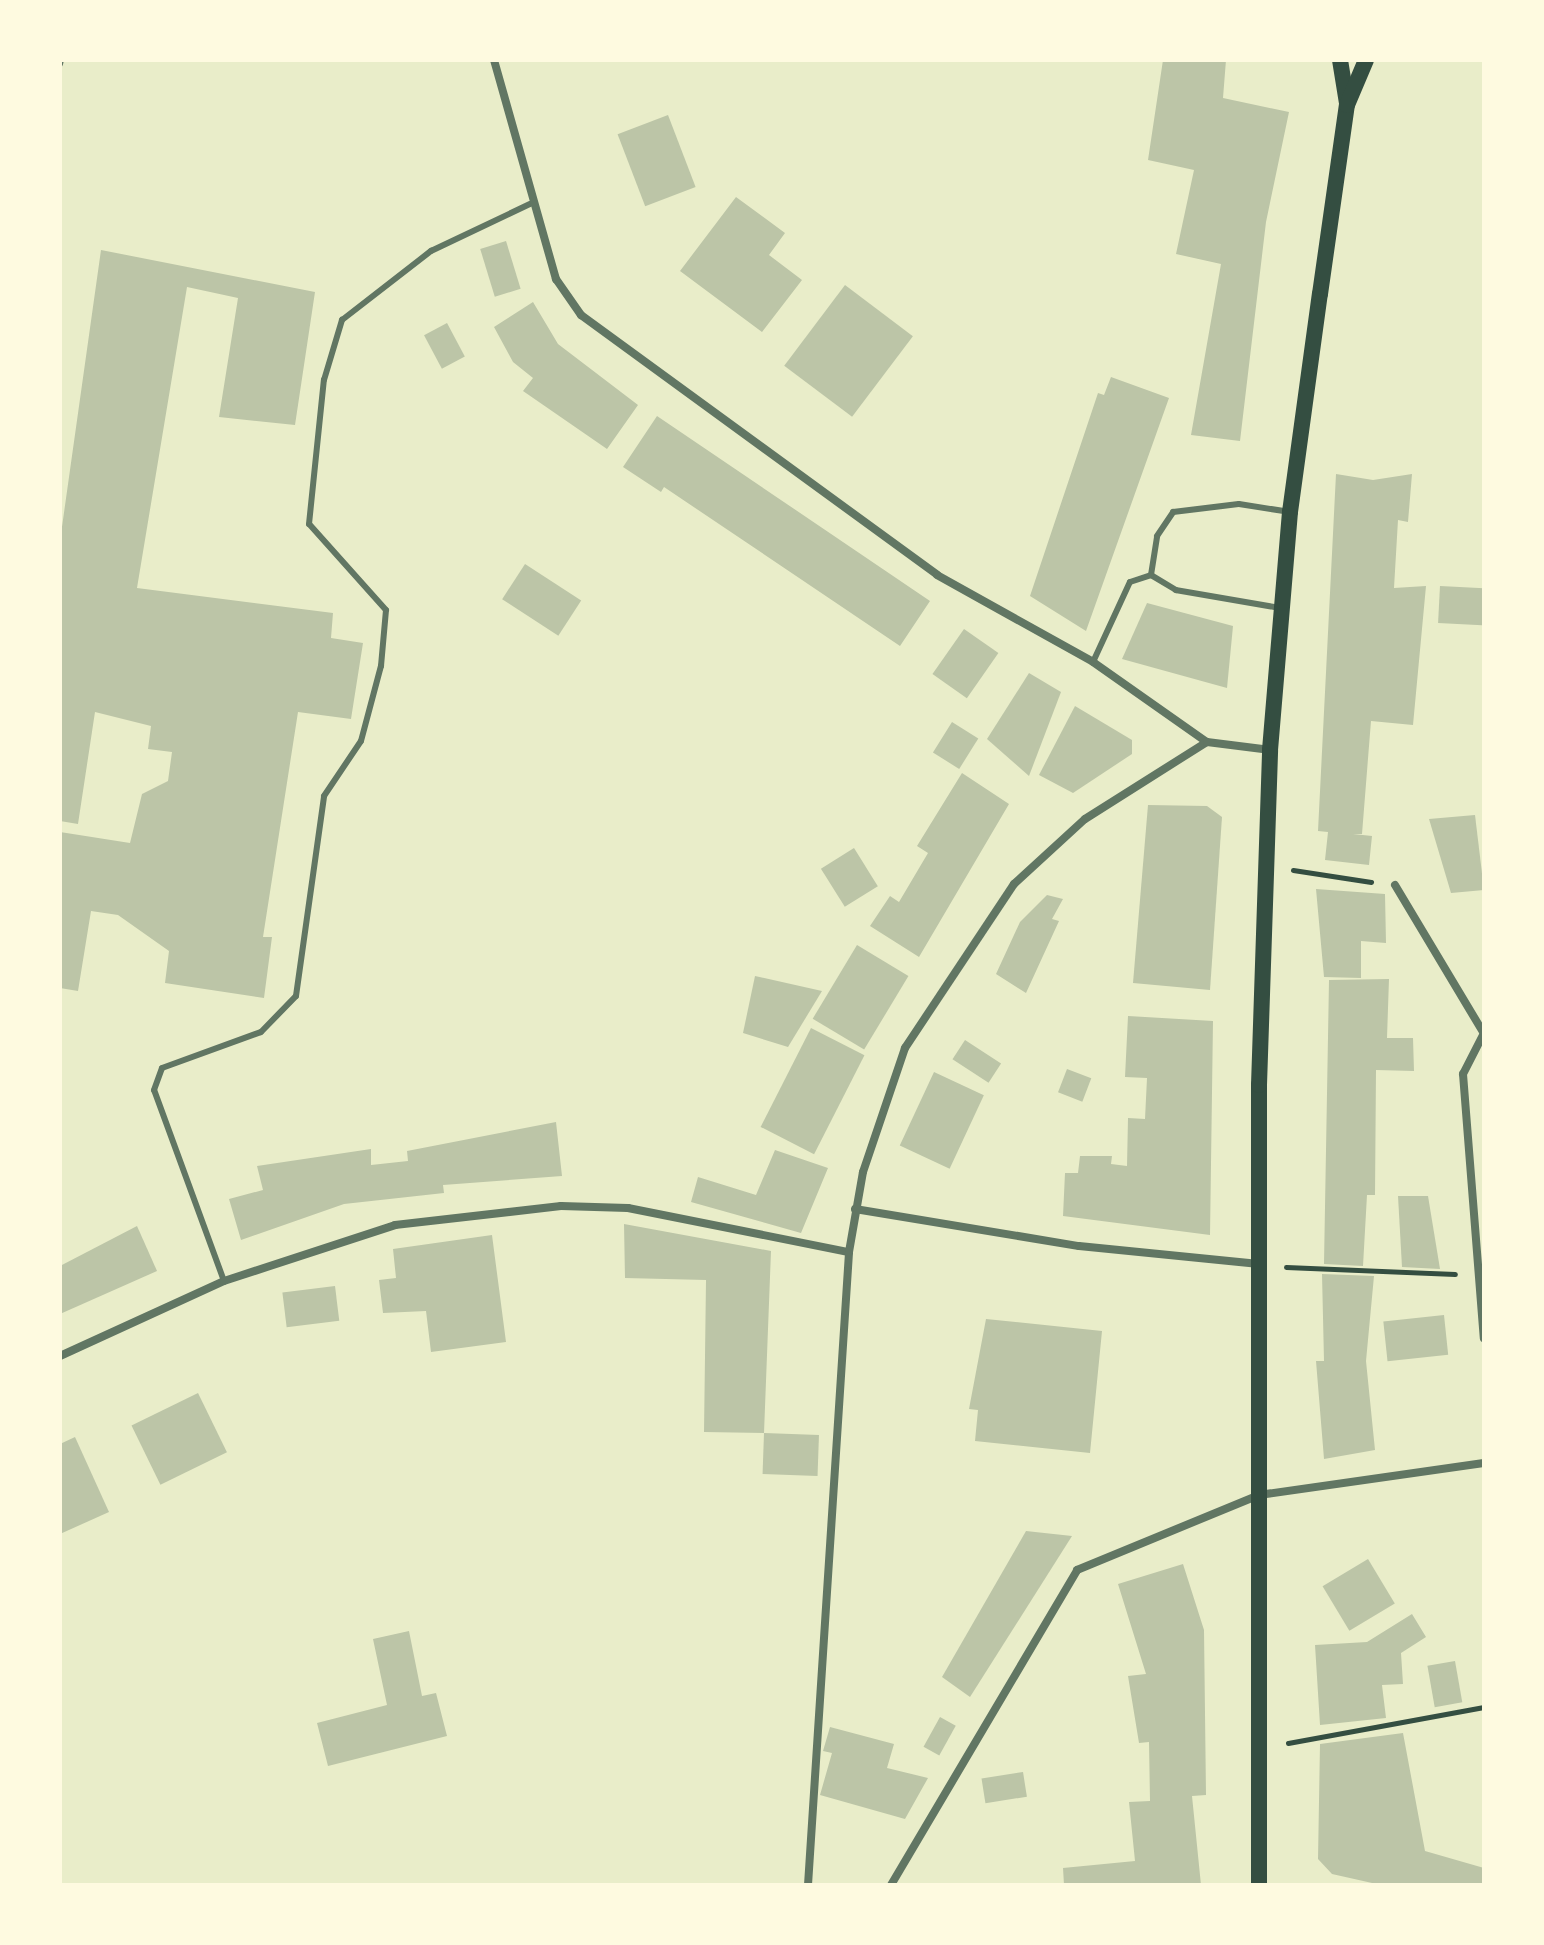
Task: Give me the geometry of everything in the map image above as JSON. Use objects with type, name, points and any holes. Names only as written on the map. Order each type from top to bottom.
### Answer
[{"type":"main road","points":[[1340,60],[1347,105]]},
{"type":"main road","points":[[1259,1885],[1261,1264],[1270,750],[1290,512],[1347,105],[1366,60]]},
{"type":"street","points":[[494,60],[530,204],[556,279],[581,315],[937,575],[1093,662],[1207,742],[1270,750]]},
{"type":"street","points":[[808,1885],[849,1252],[855,1209],[905,1048],[1014,884],[1085,819],[1207,742]]},
{"type":"street","points":[[1395,885],[1484,1034],[1463,1074],[1484,1338]]},
{"type":"street","points":[[60,1356],[224,1281],[395,1225],[561,1206],[628,1208],[849,1252]]},
{"type":"street","points":[[855,1209],[1079,1246],[1261,1264]]},
{"type":"street","points":[[891,1885],[1077,1570],[1259,1495],[1484,1463]]},
{"type":"lane","points":[[224,1281],[154,1090],[162,1068],[261,1032],[296,996],[324,796],[361,741],[381,666],[386,610],[309,524],[324,380],[342,320],[431,251],[530,204]]},
{"type":"lane","points":[[1151,575],[1157,536],[1173,512],[1239,504],[1290,512]]},
{"type":"lane","points":[[1093,662],[1130,582],[1151,575],[1176,590],[1280,608]]},
{"type":"path","points":[[1310,872],[1395,885]]},
{"type":"path","points":[[1320,1270],[1478,1272]]},
{"type":"path","points":[[1260,1748],[1484,1707]]},
{"type":"building","points":[[1163,60],[1226,60],[1223,98],[1289,112],[1266,222],[1240,441],[1191,435],[1221,264],[1176,254],[1194,170],[1148,160]]},
{"type":"building","points":[[668,115],[696,187],[645,206],[618,134]]},
{"type":"building","points":[[736,197],[785,233],[769,255],[802,280],[762,332],[680,271]]},
{"type":"building","points":[[506,241],[521,289],[495,297],[480,249]]},
{"type":"building","points":[[101,250],[315,292],[295,425],[219,417],[238,298],[187,287],[137,588],[333,613],[331,638],[363,643],[351,719],[298,712],[263,937],[272,937],[264,998],[165,983],[169,951],[118,915],[91,911],[78,991],[60,988],[60,832],[130,843],[142,794],[168,781],[172,752],[148,749],[151,726],[95,712],[78,824],[60,821],[60,541]]},
{"type":"building","points":[[845,285],[913,336],[852,417],[784,366]]},
{"type":"building","points":[[533,302],[558,344],[638,405],[607,449],[523,391],[533,378],[513,362],[494,327]]},
{"type":"building","points":[[447,323],[465,357],[442,369],[424,335]]},
{"type":"building","points":[[1111,377],[1169,398],[1086,631],[1030,596],[1098,393],[1104,395]]},
{"type":"building","points":[[657,416],[930,601],[900,646],[664,487],[661,492],[623,467]]},
{"type":"building","points":[[1336,474],[1373,480],[1412,474],[1408,522],[1398,520],[1394,588],[1426,586],[1413,725],[1371,721],[1362,834],[1353,834],[1372,836],[1369,865],[1325,860],[1328,832],[1318,831]]},
{"type":"building","points":[[525,564],[581,600],[558,636],[502,599]]},
{"type":"building","points":[[1440,586],[1484,588],[1482,625],[1438,623]]},
{"type":"building","points":[[1147,603],[1233,626],[1227,688],[1122,659]]},
{"type":"building","points":[[964,629],[998,653],[967,698],[932,674]]},
{"type":"building","points":[[1029,673],[1061,692],[1029,776],[987,739]]},
{"type":"building","points":[[1075,706],[1132,740],[1132,754],[1073,793],[1039,775]]},
{"type":"building","points":[[952,722],[978,738],[959,769],[933,753]]},
{"type":"building","points":[[962,773],[1009,804],[919,957],[870,926],[890,896],[899,902],[928,853],[917,846]]},
{"type":"building","points":[[1148,805],[1207,806],[1222,817],[1210,990],[1133,983]]},
{"type":"building","points":[[1475,815],[1484,890],[1451,893],[1429,819]]},
{"type":"building","points":[[854,848],[878,886],[845,907],[821,869]]},
{"type":"building","points":[[1316,889],[1385,894],[1386,943],[1361,941],[1361,978],[1324,977]]},
{"type":"building","points":[[1047,895],[1063,899],[1052,919],[1059,921],[1026,993],[996,974],[1020,922]]},
{"type":"building","points":[[857,945],[908,976],[864,1050],[813,1019]]},
{"type":"building","points":[[755,976],[822,991],[788,1047],[743,1033]]},
{"type":"building","points":[[1389,979],[1387,1038],[1413,1038],[1414,1071],[1376,1070],[1375,1195],[1367,1195],[1363,1266],[1324,1264],[1329,980]]},
{"type":"building","points":[[1128,1016],[1213,1021],[1210,1235],[1063,1216],[1065,1173],[1078,1173],[1080,1156],[1112,1156],[1111,1164],[1127,1166],[1128,1118],[1145,1119],[1147,1078],[1125,1077]]},
{"type":"building","points":[[811,1028],[864,1055],[814,1154],[761,1127]]},
{"type":"building","points":[[965,1040],[1001,1063],[989,1083],[952,1059]]},
{"type":"building","points":[[1067,1069],[1091,1078],[1082,1102],[1058,1092]]},
{"type":"building","points":[[934,1072],[984,1095],[950,1169],[900,1145]]},
{"type":"building","points":[[556,1122],[562,1176],[443,1185],[444,1193],[344,1204],[241,1240],[229,1199],[263,1190],[257,1166],[371,1149],[371,1165],[408,1161],[407,1151]]},
{"type":"building","points":[[775,1150],[828,1168],[801,1233],[691,1202],[698,1177],[756,1195]]},
{"type":"building","points":[[1398,1196],[1428,1196],[1440,1269],[1402,1267]]},
{"type":"building","points":[[624,1224],[771,1251],[764,1433],[704,1432],[706,1280],[625,1278]]},
{"type":"building","points":[[137,1226],[157,1271],[60,1314],[60,1266]]},
{"type":"building","points":[[492,1235],[506,1342],[431,1352],[426,1311],[383,1313],[379,1280],[396,1278],[393,1249]]},
{"type":"building","points":[[1322,1274],[1374,1276],[1366,1361],[1375,1450],[1324,1459],[1316,1361],[1324,1361]]},
{"type":"building","points":[[335,1286],[339,1321],[287,1327],[282,1292]]},
{"type":"building","points":[[1444,1315],[1448,1355],[1388,1361],[1383,1321]]},
{"type":"building","points":[[986,1319],[1102,1331],[1090,1453],[975,1441],[978,1410],[969,1409]]},
{"type":"building","points":[[198,1393],[227,1452],[160,1485],[131,1425]]},
{"type":"building","points":[[764,1433],[819,1435],[818,1476],[763,1474]]},
{"type":"building","points":[[75,1437],[109,1512],[60,1534],[60,1444]]},
{"type":"building","points":[[1026,1531],[1072,1536],[970,1697],[942,1677]]},
{"type":"building","points":[[1368,1559],[1395,1604],[1349,1631],[1323,1586]]},
{"type":"building","points":[[1183,1564],[1204,1630],[1206,1795],[1192,1796],[1201,1885],[1064,1885],[1063,1868],[1135,1861],[1129,1802],[1150,1801],[1149,1742],[1139,1743],[1128,1676],[1146,1674],[1118,1584]]},
{"type":"building","points":[[1412,1614],[1426,1637],[1401,1653],[1403,1684],[1382,1685],[1386,1718],[1320,1725],[1315,1645],[1367,1642]]},
{"type":"building","points":[[409,1631],[422,1696],[436,1693],[447,1736],[328,1766],[317,1723],[387,1705],[373,1639]]},
{"type":"building","points":[[1455,1661],[1462,1702],[1435,1707],[1427,1666]]},
{"type":"building","points":[[940,1717],[956,1726],[939,1755],[924,1747]]},
{"type":"building","points":[[830,1727],[894,1744],[887,1768],[928,1778],[905,1819],[820,1795],[832,1753],[823,1751]]},
{"type":"building","points":[[1403,1733],[1425,1851],[1484,1868],[1484,1885],[1381,1885],[1332,1874],[1318,1859],[1320,1744]]},
{"type":"building","points":[[1023,1772],[1027,1797],[985,1803],[982,1779]]}]
